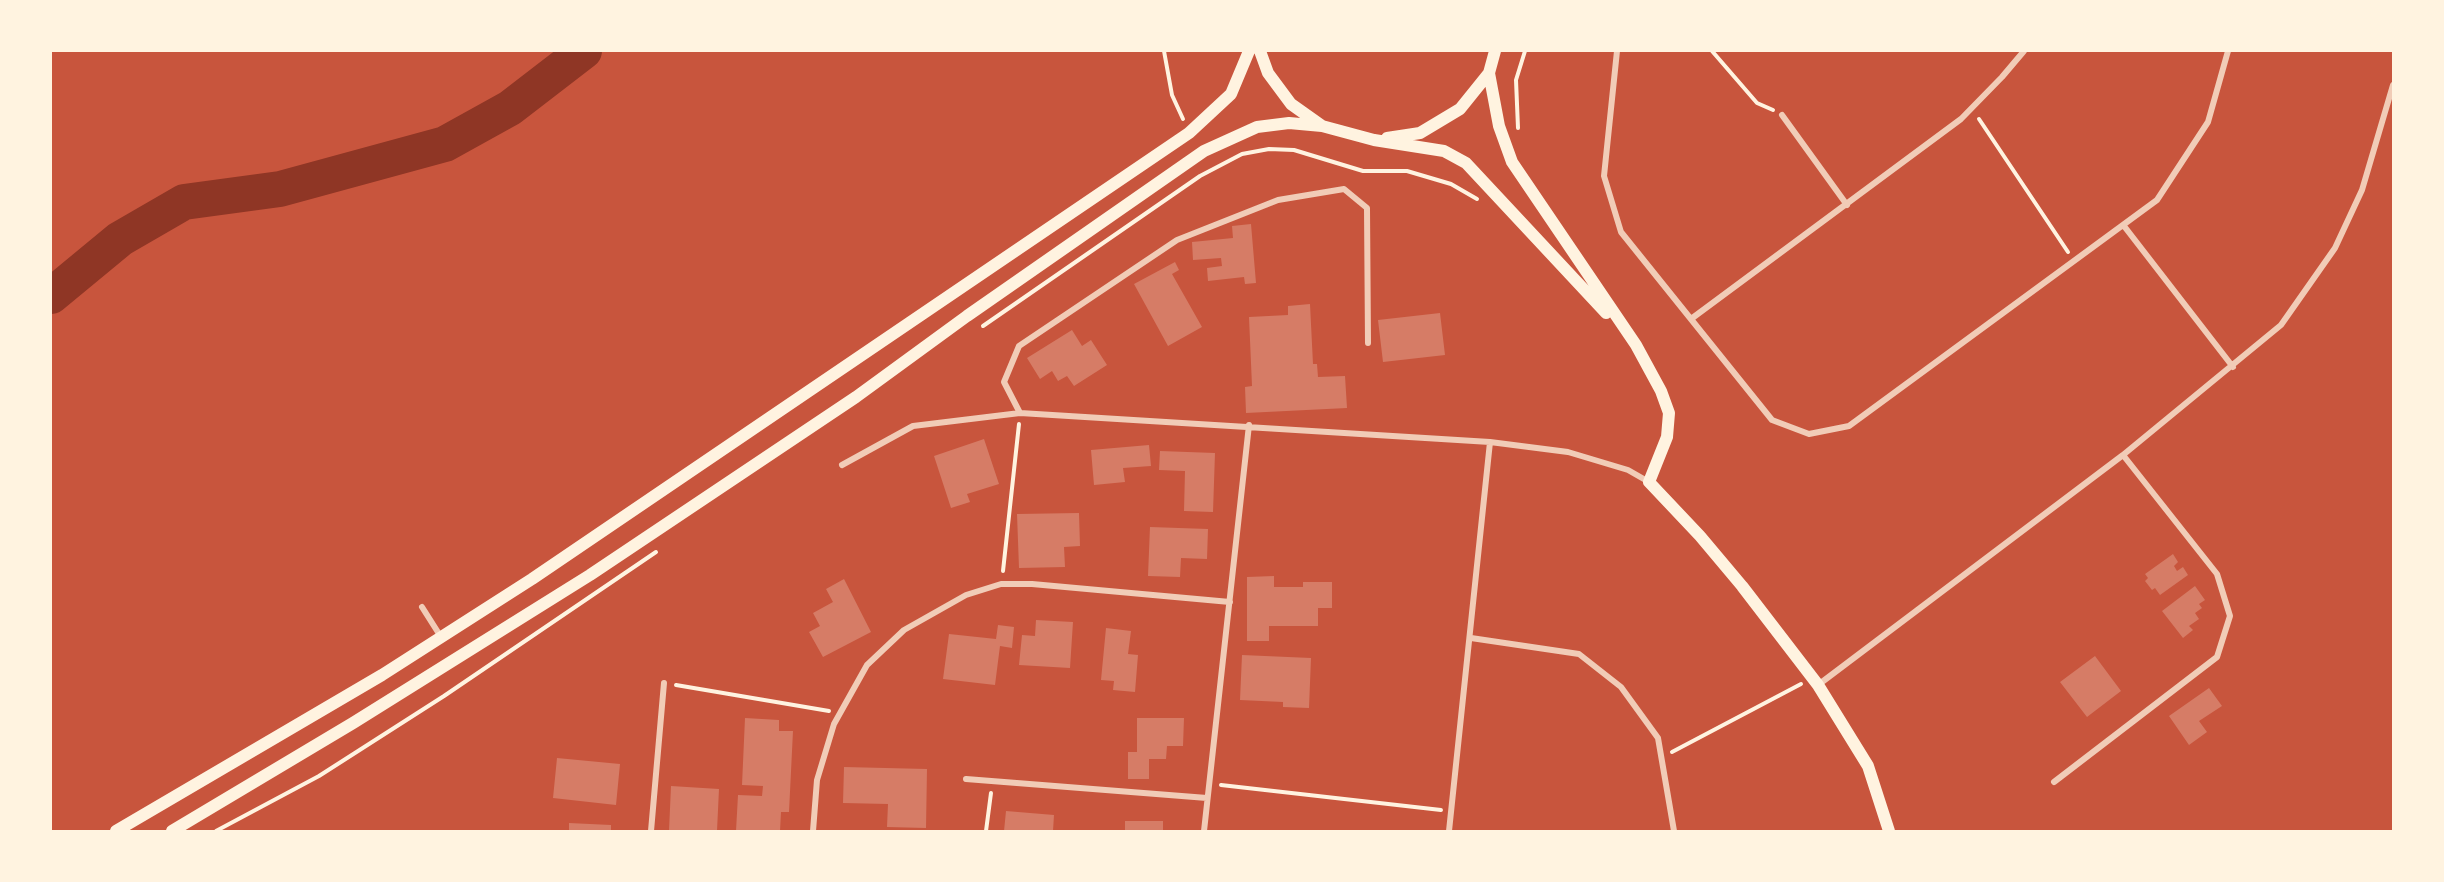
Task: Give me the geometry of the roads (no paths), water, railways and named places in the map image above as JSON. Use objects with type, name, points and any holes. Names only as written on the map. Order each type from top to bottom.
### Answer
[{"type":"main road","points":[[116,831],[382,675],[638,509],[1189,133],[1231,94],[1249,51]]},
{"type":"main road","points":[[1260,51],[1268,73],[1291,104],[1322,126]]},
{"type":"main road","points":[[1374,140],[1420,133],[1460,110],[1489,73],[1496,51]]},
{"type":"main road","points":[[1489,73],[1499,126],[1512,162],[1636,345],[1661,391],[1669,413],[1667,437],[1649,482],[1700,536],[1815,681],[1868,766],[1889,831]]},
{"type":"main road","points":[[172,831],[353,723],[590,575],[856,398],[967,316],[1204,151],[1257,127],[1289,123],[1322,126],[1374,140],[1444,151],[1466,163],[1636,345]]},
{"type":"street","points":[[1617,51],[1604,176],[1621,232],[1772,420],[1809,434],[1849,426],[2157,200],[2208,122],[2228,51]]},
{"type":"street","points":[[1691,319],[1847,205],[1972,108],[2024,51]]},
{"type":"street","points":[[1815,681],[2123,455],[2233,367],[2281,325],[2335,248],[2362,190],[2393,88]]},
{"type":"street","points":[[1782,115],[1847,205]]},
{"type":"street","points":[[1020,413],[1004,382],[1019,346],[1177,240],[1278,200],[1344,189],[1367,208],[1368,343]]},
{"type":"street","points":[[2124,226],[2233,367]]},
{"type":"street","points":[[842,465],[913,426],[1020,413],[1249,425],[1490,442],[1568,452],[1628,470],[1649,482]]},
{"type":"street","points":[[1204,831],[1249,425]]},
{"type":"street","points":[[1449,831],[1490,442]]},
{"type":"street","points":[[2054,782],[2217,657],[2230,616],[2217,574],[2123,455]]},
{"type":"street","points":[[813,831],[817,780],[834,724],[867,665],[904,630],[966,595],[1001,584],[1032,584],[1230,602]]},
{"type":"street","points":[[422,606],[441,637]]},
{"type":"street","points":[[1471,639],[1579,654],[1621,687],[1658,738],[1674,831]]},
{"type":"street","points":[[651,831],[664,683]]},
{"type":"street","points":[[966,779],[1207,798]]},
{"type":"waterway","points":[[51,296],[120,239],[184,202],[280,189],[445,144],[510,108],[584,51]]}]
